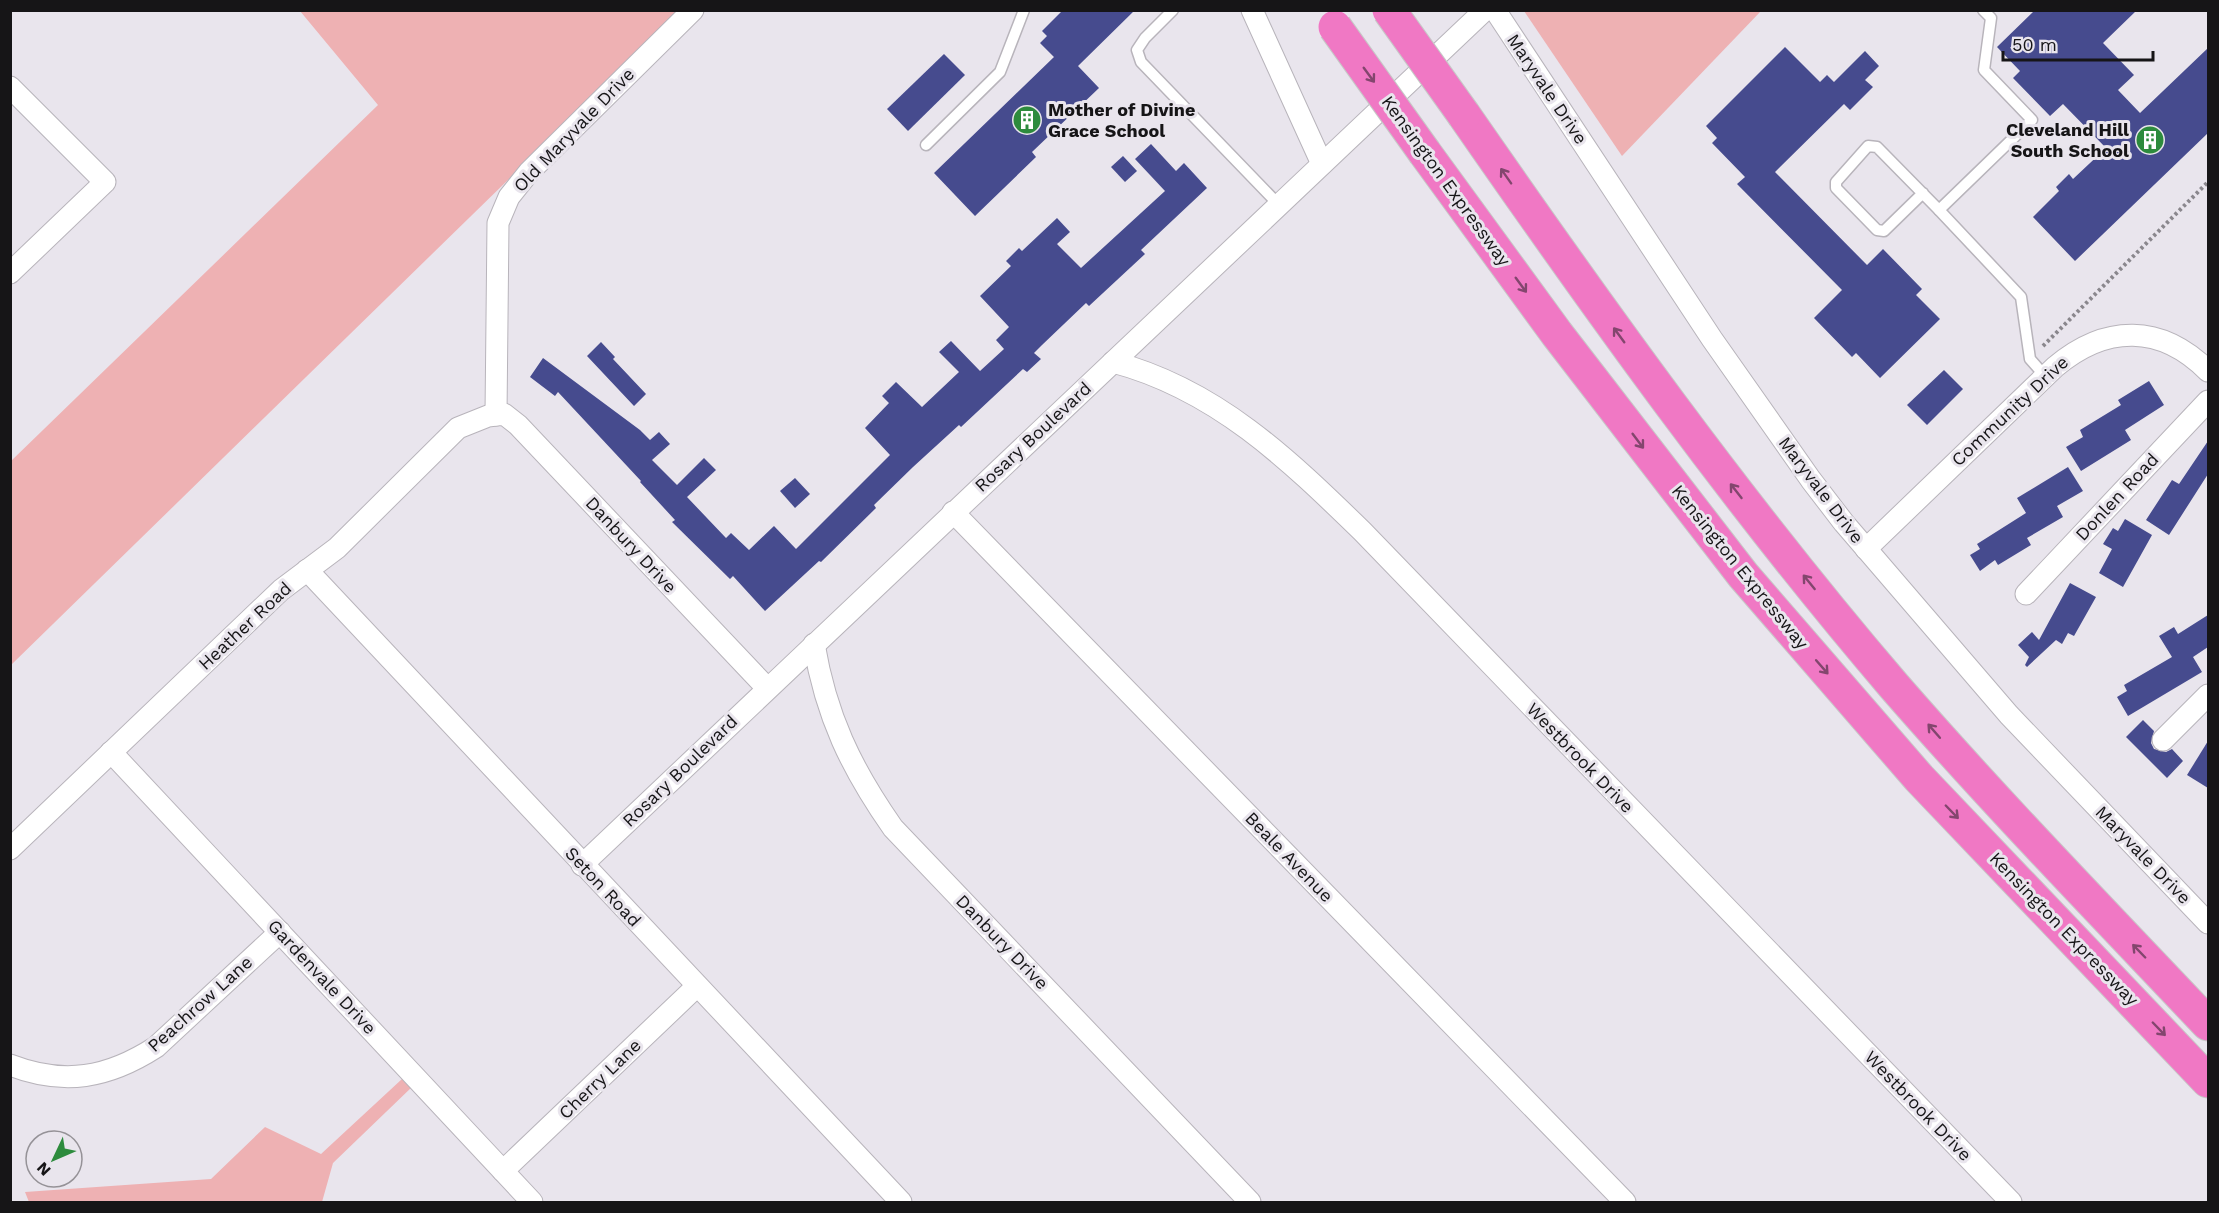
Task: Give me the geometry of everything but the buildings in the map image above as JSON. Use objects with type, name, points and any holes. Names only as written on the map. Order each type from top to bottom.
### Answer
[{"type":"highway","points":[[1389,10],[1631,352],[1772,537],[1893,684],[1960,761],[2208,1023]]},
{"type":"highway","name":"Kensington Expressway","points":[[1329,19],[1557,334],[1743,575],[1919,778],[2208,1081]]},
{"type":"street","name":"Old Maryvale Drive","points":[[492,416],[498,223],[510,196],[529,172],[693,10]]},
{"type":"street","points":[[1252,10],[1322,164]]},
{"type":"street","name":"Rosary Boulevard","points":[[582,865],[1485,10]]},
{"type":"street","name":"Maryvale Drive","points":[[1495,10],[1712,339],[1811,480],[1866,549],[2009,715],[2208,923]]},
{"type":"street","points":[[10,87],[105,182],[10,273]]},
{"type":"street","name":"Community Drive","points":[[1866,549],[2045,376],[2071,353],[2094,341],[2114,336],[2136,335],[2157,338],[2177,346],[2195,358],[2208,371]]},
{"type":"street","name":"Westbrook Drive","points":[[1113,362],[1154,374],[1213,404],[1262,439],[1297,468],[1362,531],[2012,1203]]},
{"type":"street","name":"Donlen Road","points":[[2025,594],[2208,401]]},
{"type":"street","name":"Danbury Drive","points":[[492,416],[504,414],[518,424],[767,688]]},
{"type":"street","name":"Heather Road","points":[[10,849],[281,590],[337,548],[458,428],[492,416]]},
{"type":"street","name":"Beale Avenue","points":[[953,512],[1625,1203]]},
{"type":"street","name":"Seton Road","points":[[307,570],[901,1203]]},
{"type":"street","name":"Danbury Drive","points":[[814,644],[830,714],[875,802],[893,828],[1250,1203]]},
{"type":"street","points":[[2163,740],[2208,695]]},
{"type":"street","name":"Gardenvale Drive","points":[[111,752],[503,1171],[528,1201]]},
{"type":"street","name":"Peachrow Lane","points":[[10,1065],[53,1077],[78,1077],[108,1072],[135,1061],[156,1047],[280,932]]},
{"type":"street","name":"Cherry Lane","points":[[503,1171],[696,987]]},
{"type":"lane","points":[[926,146],[1000,72],[1024,10]]},
{"type":"lane","points":[[1173,10],[1145,38],[1137,50],[1141,62],[1279,205]]},
{"type":"lane","points":[[1939,210],[2032,120],[1984,70],[1991,18],[1983,10]]},
{"type":"lane","points":[[1923,193],[1881,232],[1836,188],[1836,182],[1861,154],[1872,145],[1877,147],[1923,193],[2021,297],[2030,359],[2045,376]]},
{"type":"path","points":[[2030,359],[2208,182]]},
{"type":"shaded area","points":[[300,11],[681,11],[11,665],[10,462],[378,105]]},
{"type":"shaded area","points":[[1524,11],[1761,11],[1622,156]]},
{"type":"shaded area","points":[[402,1079],[413,1086],[333,1163],[322,1202],[29,1202],[25,1192],[211,1179],[265,1127],[321,1154]]},
{"type":"place","name":"Mother of Divine Grace School","points":[[1027,120]]},
{"type":"place","name":"Cleveland Hill South School","points":[[2150,140]]}]
